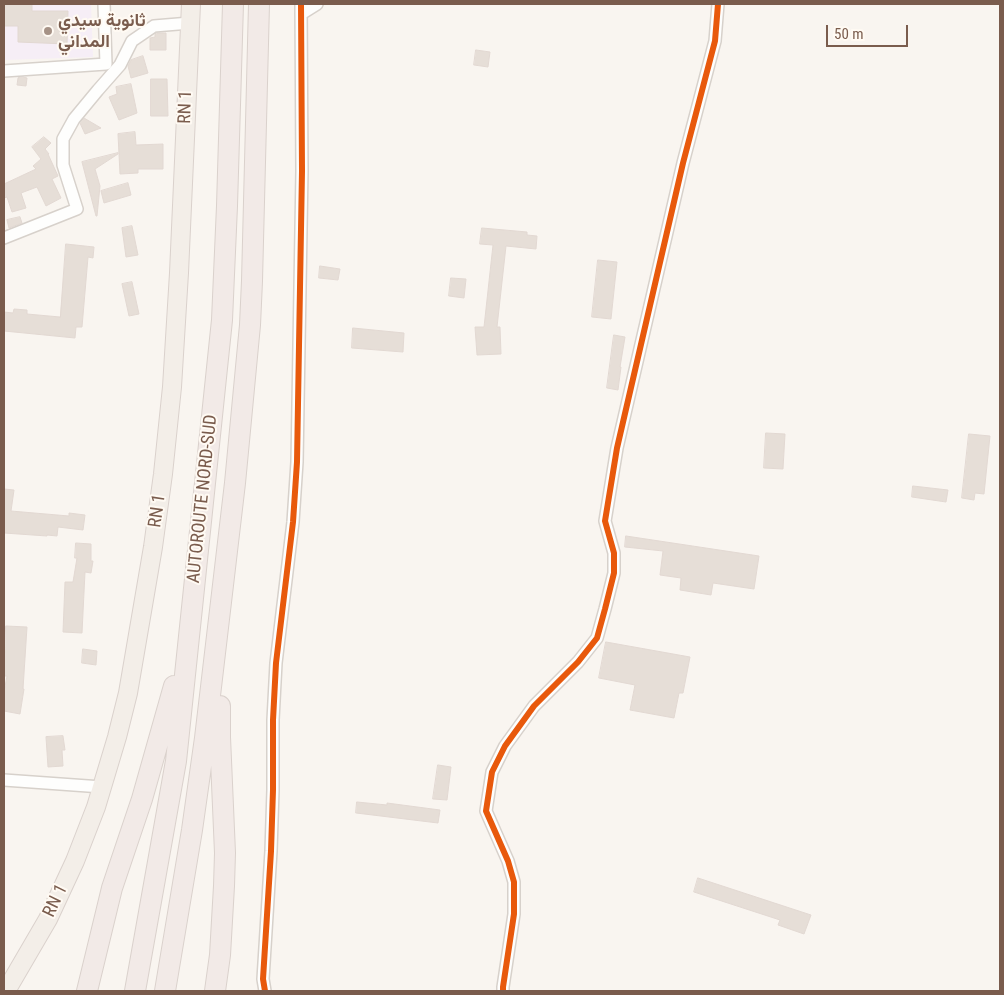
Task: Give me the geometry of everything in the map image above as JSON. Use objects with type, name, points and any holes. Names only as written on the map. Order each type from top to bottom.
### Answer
[{"type":"highway","name":"AUTOROUTE NORD-SUD","points":[[137,982],[176,761],[222,320],[233,4]]},
{"type":"highway","name":"AUTOROUTE NORD-SUD","points":[[166,985],[203,756],[235,483],[250,325],[259,4]]},
{"type":"highway","points":[[215,991],[220,955],[225,861],[220,715],[222,679],[217,638]]},
{"type":"highway","points":[[86,991],[112,888],[142,799],[189,639]]},
{"type":"main road","name":"RN 1","points":[[6,991],[48,919],[75,861],[96,807],[118,737],[128,693],[153,547],[172,387],[176,339],[191,4]]},
{"type":"street","points":[[4,71],[106,64],[104,4]]},
{"type":"street","points":[[265,991],[263,979],[271,851],[276,663],[292,530],[297,462],[302,171],[301,9],[318,4]]},
{"type":"street","points":[[503,991],[514,914],[514,882],[508,862],[486,812],[492,772],[505,746],[534,706],[578,662],[597,638],[614,573],[614,553],[606,521],[617,448],[683,163],[715,41],[718,4]]},
{"type":"street","points":[[4,238],[77,210],[63,165],[63,139],[74,119],[120,65],[132,41],[154,26],[190,23]]},
{"type":"street","points":[[4,780],[102,787]]},
{"type":"shaded area","name":"ثانوية سيدي المداني","points":[[4,4],[91,4],[93,57],[4,60]]},
{"type":"building","points":[[4,4],[32,4],[32,11],[68,11],[67,44],[18,42],[18,26],[4,26]]},
{"type":"building","points":[[157,33],[166,33],[166,50],[150,50],[150,38],[155,37]]},
{"type":"building","points":[[476,50],[490,52],[488,67],[474,65]]},
{"type":"building","points":[[143,56],[148,73],[131,78],[128,66],[131,60]]},
{"type":"building","points":[[18,78],[27,78],[26,86],[17,85]]},
{"type":"building","points":[[151,79],[167,79],[168,116],[151,116]]},
{"type":"building","points":[[131,84],[137,113],[119,120],[109,97],[117,94],[116,87]]},
{"type":"building","points":[[84,118],[101,128],[85,134],[80,123]]},
{"type":"building","points":[[135,132],[136,145],[163,144],[163,169],[138,169],[138,173],[120,174],[118,134]]},
{"type":"building","points":[[44,137],[51,143],[45,149],[58,176],[52,179],[61,198],[46,206],[37,187],[21,193],[26,208],[12,212],[7,197],[4,198],[4,184],[36,169],[33,166],[41,159],[32,147]]},
{"type":"building","points":[[118,153],[95,169],[100,186],[96,216],[82,162]]},
{"type":"building","points":[[128,183],[131,195],[104,203],[101,191]]},
{"type":"building","points":[[20,217],[22,223],[9,228],[7,220]]},
{"type":"building","points":[[132,226],[138,255],[126,257],[122,228]]},
{"type":"building","points":[[482,228],[527,232],[527,235],[537,236],[536,249],[506,246],[497,327],[500,327],[501,354],[477,355],[475,327],[484,327],[493,245],[480,244]]},
{"type":"building","points":[[66,244],[94,247],[93,258],[88,257],[82,327],[76,327],[75,338],[4,331],[4,312],[13,313],[14,309],[27,310],[27,314],[60,317]]},
{"type":"building","points":[[598,260],[617,262],[611,319],[592,317]]},
{"type":"building","points":[[320,266],[340,269],[338,280],[319,278]]},
{"type":"building","points":[[451,278],[466,279],[464,298],[449,296]]},
{"type":"building","points":[[132,282],[139,314],[129,316],[122,284]]},
{"type":"building","points":[[353,328],[404,333],[403,352],[352,348]]},
{"type":"building","points":[[614,335],[625,337],[618,390],[607,388]]},
{"type":"building","points":[[766,433],[785,434],[783,469],[764,468]]},
{"type":"building","points":[[969,434],[990,436],[984,494],[975,493],[974,500],[962,498]]},
{"type":"building","points":[[913,486],[948,490],[946,502],[912,497]]},
{"type":"building","points":[[4,489],[14,490],[11,511],[69,516],[69,513],[85,515],[83,530],[58,527],[57,536],[4,533]]},
{"type":"building","points":[[626,536],[759,556],[754,589],[713,583],[711,595],[680,590],[681,578],[660,575],[663,551],[625,547]]},
{"type":"building","points":[[76,543],[91,544],[91,561],[93,561],[91,573],[85,572],[82,633],[63,632],[65,582],[73,582],[77,558],[75,558]]},
{"type":"building","points":[[6,626],[27,627],[24,689],[20,714],[4,711],[4,692],[7,676],[4,676]]},
{"type":"building","points":[[606,642],[690,657],[683,693],[679,693],[674,718],[630,710],[635,685],[599,678]]},
{"type":"building","points":[[83,649],[97,651],[96,665],[82,663]]},
{"type":"building","points":[[63,736],[65,750],[62,750],[63,766],[48,767],[46,737]]},
{"type":"building","points":[[438,765],[451,767],[447,800],[433,799]]},
{"type":"building","points":[[357,802],[387,805],[387,803],[440,810],[438,823],[356,813]]},
{"type":"building","points":[[698,878],[811,915],[804,934],[778,925],[780,920],[694,892]]},
{"type":"cycle path","points":[[265,991],[263,979],[271,851],[276,663],[293,522],[297,462],[302,171],[301,4]]},
{"type":"cycle path","points":[[503,991],[514,914],[514,882],[508,861],[486,811],[492,772],[505,746],[534,706],[578,662],[597,638],[614,573],[614,553],[605,521],[617,448],[683,163],[715,41],[718,4]]},
{"type":"place","name":"ثانوية سيدي المداني","points":[[48,31]]}]
